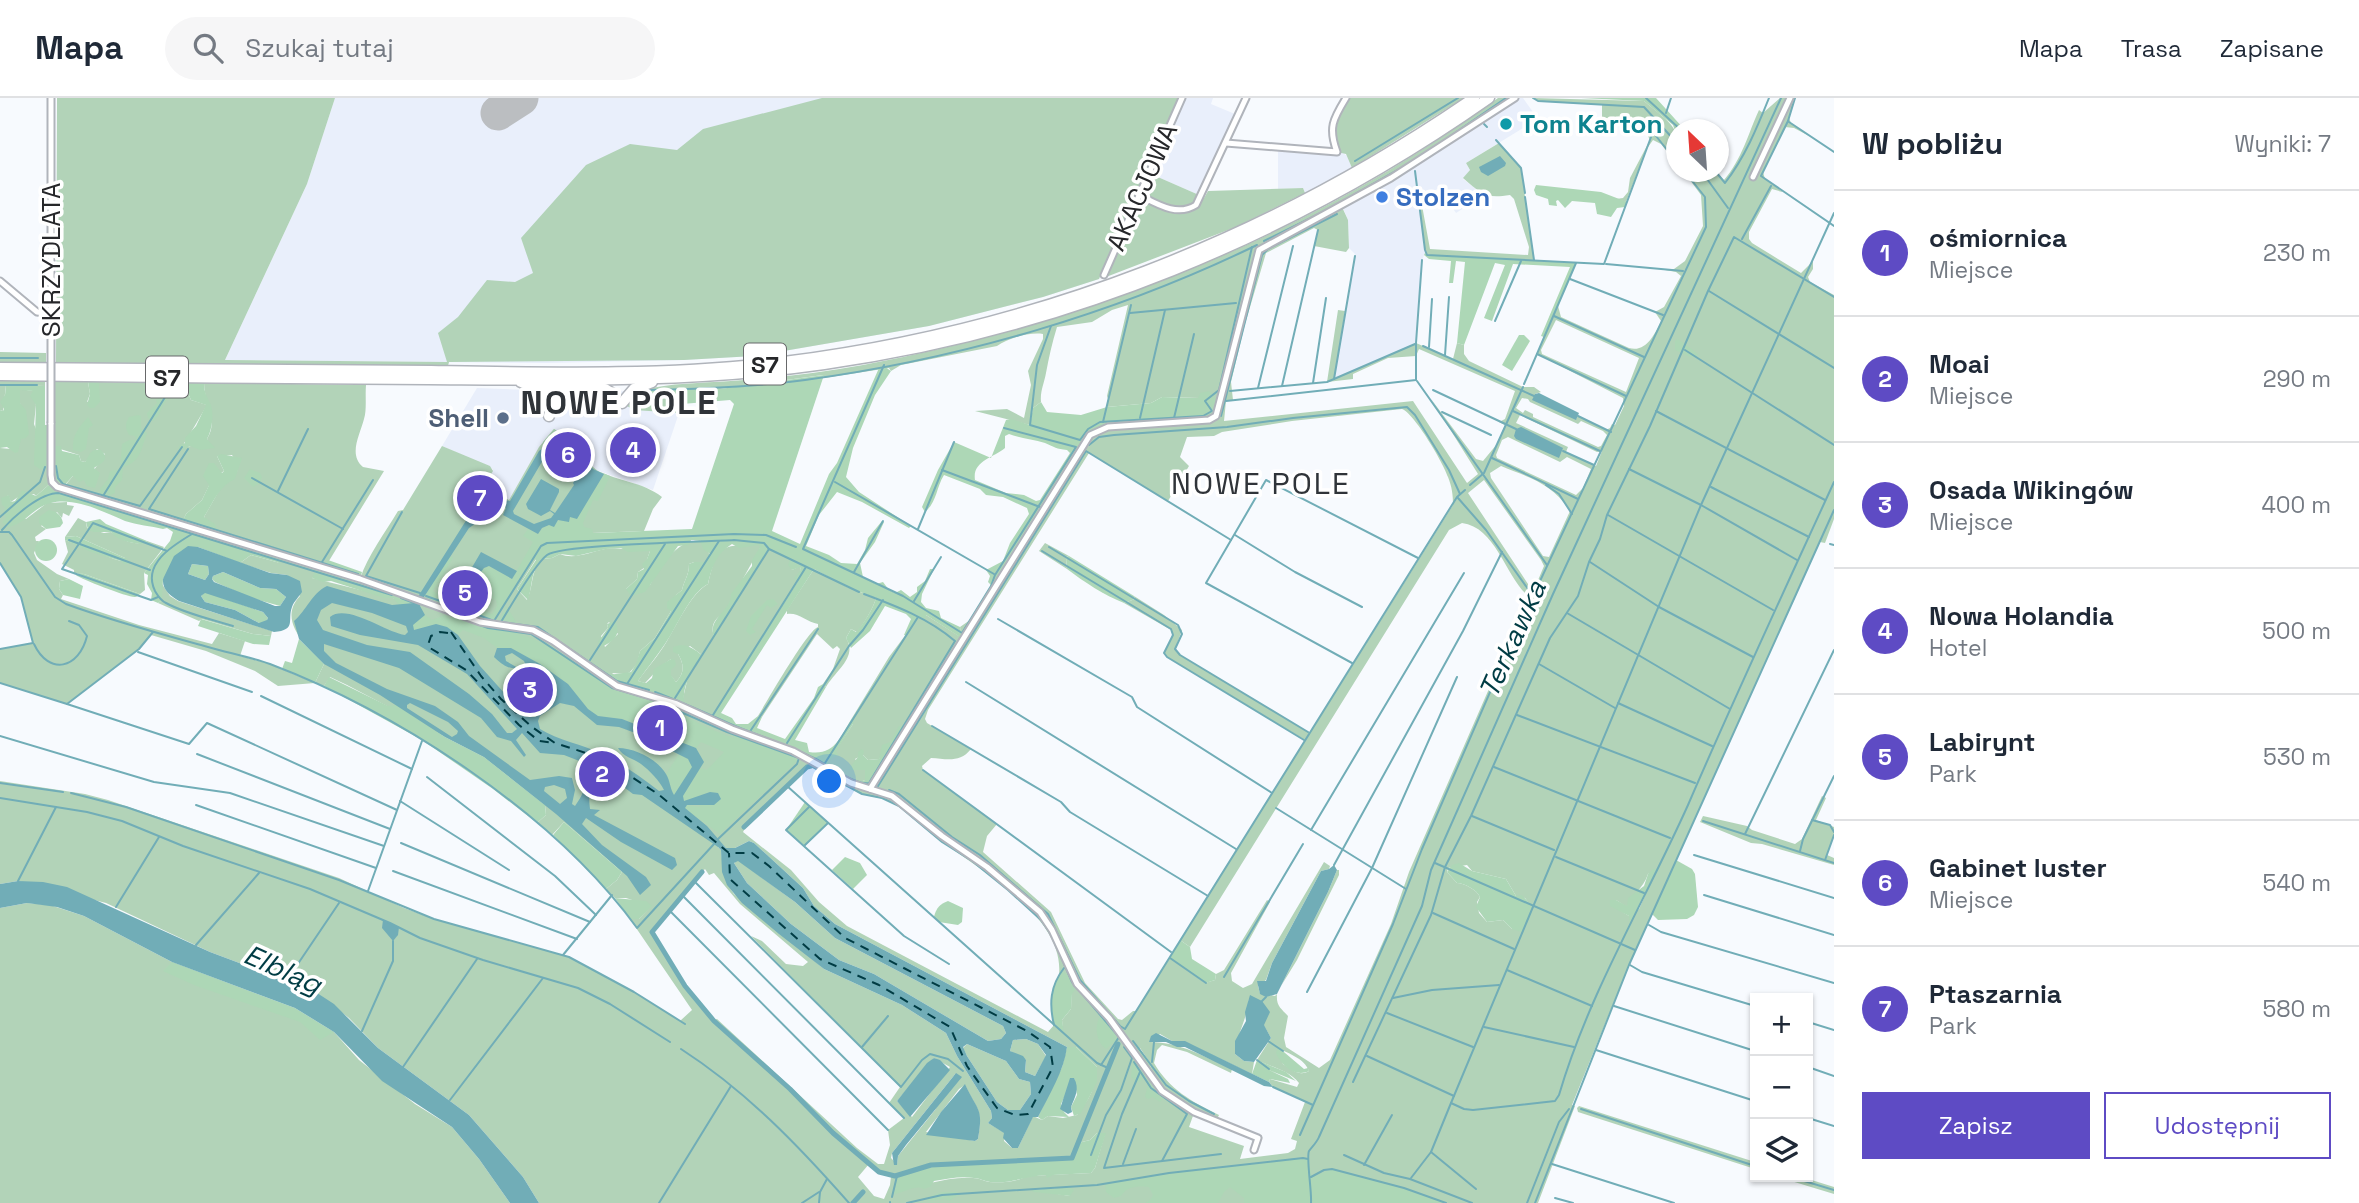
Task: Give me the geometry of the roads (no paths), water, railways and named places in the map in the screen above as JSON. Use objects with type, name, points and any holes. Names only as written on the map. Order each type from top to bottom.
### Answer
[{"type":"highway","name":"S7","points":[[0,368],[542,373],[639,371],[750,366],[870,349],[1025,313],[1127,279],[1193,253],[1332,186],[1410,141],[1474,98]]},
{"type":"highway","name":"S7","points":[[0,376],[669,379],[764,372],[897,352],[1030,321],[1129,288],[1228,247],[1326,199],[1413,149],[1489,98]]},
{"type":"highway","points":[[510,380],[538,389],[575,390],[634,389],[669,379]]},
{"type":"highway","points":[[538,389],[545,401],[539,409]]},
{"type":"highway","points":[[606,389],[619,402],[634,389]]},
{"type":"highway","points":[[549,416],[551,406],[558,398],[575,390]]},
{"type":"street","name":"SKRZYDLATA","points":[[51,98],[51,475],[52,482],[57,487],[420,599],[487,624],[537,632],[617,686],[657,697],[783,747],[850,783],[870,789]]},
{"type":"street","name":"AKACJOWA","points":[[1104,275],[1182,98]]},
{"type":"street","points":[[1139,195],[1175,210],[1191,208],[1201,199],[1246,98]]},
{"type":"street","points":[[1226,143],[1337,152],[1331,137],[1334,117],[1346,98]]},
{"type":"street","points":[[1254,1150],[1258,1138],[1194,1112],[1173,1100],[1157,1086],[1107,1015],[1077,984],[1050,926],[1032,904],[902,802],[870,789],[1090,435],[1098,429],[1108,427],[1209,420],[1216,416],[1259,250],[1391,178],[1515,98]]},
{"type":"street","points":[[1754,177],[1790,98]]},
{"type":"street","points":[[0,281],[40,313],[51,314]]},
{"type":"water","points":[[1500,156],[1506,163],[1505,166],[1488,176],[1481,172],[1479,167]]},
{"type":"water","points":[[1539,393],[1579,413],[1576,420],[1532,400],[1535,394]]},
{"type":"water","points":[[1521,427],[1563,448],[1559,458],[1516,439],[1516,429]]},
{"type":"water","points":[[551,439],[604,474],[577,519],[570,517],[569,522],[558,520],[554,527],[549,525],[542,528],[538,534],[503,515],[506,508],[503,505],[469,528],[422,600],[420,606],[425,615],[413,625],[414,630],[436,624],[447,627],[458,635],[480,666],[523,714],[535,717],[541,708],[545,695],[544,679],[530,671],[503,665],[494,657],[497,648],[511,648],[540,664],[568,684],[588,709],[598,716],[622,719],[696,748],[704,762],[683,796],[684,801],[710,792],[718,793],[721,799],[714,805],[687,805],[685,808],[707,826],[726,848],[735,848],[749,841],[754,843],[803,888],[814,906],[835,924],[1067,1047],[1056,1083],[1038,1117],[1033,1117],[1018,1148],[1012,1148],[1003,1138],[1004,1133],[988,1123],[992,1118],[991,1111],[946,1033],[902,1005],[824,969],[779,934],[742,903],[727,885],[722,872],[721,850],[718,847],[642,795],[633,794],[600,769],[591,782],[589,793],[590,809],[600,810],[594,815],[675,858],[677,865],[672,870],[621,842],[586,818],[582,824],[602,845],[646,877],[651,885],[640,895],[627,876],[556,814],[484,757],[445,737],[380,695],[324,664],[299,639],[294,621],[317,593],[327,586],[392,605],[414,603],[467,519],[483,511],[482,504],[487,497],[510,501],[539,451]],"holes":[[[550,448],[579,461],[581,469],[574,485],[555,513],[550,510],[559,489],[541,479],[526,504],[528,509],[541,516],[550,511],[554,514],[551,518],[534,524],[513,511]],[[332,603],[372,613],[406,626],[408,632],[405,635],[356,616],[337,614],[330,617],[331,626],[360,635],[418,645],[467,674],[517,729],[507,733],[492,714],[469,694],[410,652],[367,645],[323,630],[317,620],[321,610]],[[324,644],[399,668],[481,718],[497,737],[511,741],[524,757],[526,755],[516,740],[522,733],[540,753],[564,755],[582,762],[585,774],[582,795],[575,806],[572,804],[575,790],[572,778],[559,776],[530,780],[469,736],[458,722],[435,706],[387,689],[336,663],[324,651]],[[512,653],[524,661],[526,666],[518,668],[506,661],[505,656]],[[410,703],[448,722],[458,731],[452,737],[407,708],[407,705]],[[560,703],[574,706],[597,725],[619,727],[638,734],[688,759],[692,767],[674,795],[667,776],[657,764],[638,752],[618,748],[654,776],[664,790],[659,791],[610,758],[540,729],[540,716]],[[554,785],[565,789],[567,798],[560,804],[544,791],[545,787]],[[738,861],[795,902],[835,938],[1003,1026],[1006,1033],[1001,1039],[988,1041],[874,974],[839,960],[791,924],[747,883],[734,863]],[[1026,1039],[1038,1044],[1046,1055],[1035,1076],[1025,1072],[1026,1060],[1010,1051],[1013,1040]],[[967,1044],[1006,1061],[1019,1079],[1030,1082],[1031,1094],[1020,1110],[1008,1110],[997,1102],[967,1056],[963,1047]]]},
{"type":"water","points":[[188,546],[198,547],[300,581],[302,592],[292,607],[290,624],[286,629],[274,632],[179,601],[168,592],[163,583],[174,556]],"holes":[[[192,564],[208,566],[209,574],[205,580],[188,574]],[[223,572],[260,588],[276,589],[286,597],[280,606],[275,606],[214,582],[213,576]],[[205,593],[263,612],[268,618],[259,623],[235,610],[205,602],[201,596]]]},
{"type":"water","points":[[481,552],[517,571],[512,579],[489,566],[484,568],[471,585],[464,581]]},
{"type":"water","points":[[1334,865],[1337,870],[1328,892],[1277,994],[1266,997],[1260,994],[1257,981],[1266,981],[1272,963],[1321,871]]},
{"type":"water","points":[[18,881],[67,887],[210,952],[314,991],[334,1004],[378,1048],[469,1115],[523,1177],[539,1203],[510,1203],[452,1127],[382,1081],[334,1032],[295,1008],[172,962],[84,916],[57,907],[27,903],[0,908],[0,884]]},
{"type":"water","points":[[383,920],[399,927],[398,935],[393,941],[382,928]]},
{"type":"water","points":[[1250,995],[1262,1001],[1270,1012],[1264,1025],[1271,1038],[1254,1062],[1244,1061],[1235,1054],[1235,1041],[1246,1021],[1245,1012]]},
{"type":"water","points":[[1156,1033],[1172,1041],[1185,1041],[1269,1082],[1273,1087],[1264,1086],[1185,1047],[1166,1042],[1149,1042],[1151,1036]]},
{"type":"water","points":[[934,1058],[950,1070],[910,1117],[897,1101]]},
{"type":"water","points":[[956,1073],[962,1077],[906,1145],[898,1156],[897,1165],[894,1165],[892,1153]]},
{"type":"water","points":[[1070,1078],[1074,1078],[1077,1089],[1072,1112],[1068,1114],[1060,1109]]},
{"type":"water","points":[[965,1084],[980,1115],[978,1139],[975,1141],[926,1135],[941,1112]]},
{"type":"waterway","points":[[1355,161],[1458,98]]},
{"type":"waterway","points":[[1433,148],[1506,98]]},
{"type":"waterway","points":[[1533,98],[1538,101],[1644,107],[1666,131]]},
{"type":"waterway","points":[[1646,98],[1669,119]]},
{"type":"waterway","points":[[1666,113],[1671,98]]},
{"type":"waterway","points":[[1729,177],[1745,153],[1769,98]]},
{"type":"waterway","name":"Terkawka","points":[[1311,1203],[1309,1151],[1319,1137],[1422,906],[1431,870],[1553,594],[1781,98]]},
{"type":"waterway","points":[[1795,98],[1788,121],[1761,176],[1834,226]]},
{"type":"waterway","points":[[1789,122],[1834,152]]},
{"type":"waterway","points":[[1484,124],[1487,127]]},
{"type":"waterway","points":[[1415,171],[1427,255],[1604,264],[1654,129]]},
{"type":"waterway","points":[[1654,130],[1666,148]]},
{"type":"waterway","points":[[1496,140],[1521,168],[1525,193]]},
{"type":"waterway","points":[[1355,194],[1408,164]]},
{"type":"waterway","points":[[1458,498],[1486,530],[1533,596],[1706,227],[1705,197],[1693,182]]},
{"type":"waterway","points":[[1709,182],[1728,208]]},
{"type":"waterway","points":[[1742,239],[1771,186]]},
{"type":"waterway","points":[[1525,197],[1534,260]]},
{"type":"waterway","points":[[1264,241],[1335,206]]},
{"type":"waterway","points":[[1834,213],[1701,505],[1451,1103],[1473,1110],[1555,1101],[1559,1095],[1571,1057],[1602,984],[1688,805],[1834,482]]},
{"type":"waterway","points":[[1221,416],[1262,255],[1268,249],[1337,214]]},
{"type":"waterway","points":[[1282,386],[1318,230]]},
{"type":"waterway","points":[[1353,1082],[1431,915],[1445,867],[1471,816],[1550,638],[1578,596],[1607,515],[1650,426],[1734,237],[1834,297]]},
{"type":"waterway","points":[[646,390],[805,380],[921,360],[1037,330],[1093,312],[1149,292],[1257,245]]},
{"type":"waterway","points":[[1258,388],[1293,246]]},
{"type":"waterway","points":[[1051,326],[1037,365],[1030,425],[1080,440],[1088,429],[1100,422],[1203,416],[1212,411],[1205,401],[1219,390],[1252,247]]},
{"type":"waterway","points":[[1334,379],[1355,256]]},
{"type":"waterway","points":[[1226,401],[1416,380],[1422,260]]},
{"type":"waterway","points":[[1495,321],[1521,261]]},
{"type":"waterway","points":[[1524,384],[1576,263]]},
{"type":"waterway","points":[[1606,264],[1683,271]]},
{"type":"waterway","points":[[1570,279],[1663,315]]},
{"type":"waterway","points":[[1709,291],[1834,368]]},
{"type":"waterway","points":[[1445,355],[1449,297]]},
{"type":"waterway","points":[[1313,383],[1326,298]]},
{"type":"waterway","points":[[1429,347],[1432,299]]},
{"type":"waterway","points":[[1130,313],[1236,303]]},
{"type":"waterway","points":[[1103,422],[1131,305]]},
{"type":"waterway","points":[[1140,418],[1165,310]]},
{"type":"waterway","points":[[1554,316],[1644,357]]},
{"type":"waterway","points":[[1174,418],[1194,334]]},
{"type":"waterway","points":[[1230,391],[1327,382],[1415,344]]},
{"type":"waterway","points":[[1423,346],[1534,396]]},
{"type":"waterway","points":[[1685,350],[1834,445]]},
{"type":"waterway","points":[[1537,354],[1626,396]]},
{"type":"waterway","points":[[0,358],[38,358]]},
{"type":"waterway","points":[[884,365],[803,549],[903,596],[962,633],[995,575],[1076,447],[1004,428]]},
{"type":"waterway","points":[[1417,381],[1547,565]]},
{"type":"waterway","points":[[0,385],[37,385]]},
{"type":"waterway","points":[[1470,485],[1484,473],[1523,387]]},
{"type":"waterway","points":[[1433,390],[1516,429]]},
{"type":"waterway","points":[[103,496],[167,394]]},
{"type":"waterway","points":[[1089,445],[1099,437],[1114,435],[1227,427],[1407,407],[1415,415],[1449,470],[1460,494]]},
{"type":"waterway","points":[[1513,411],[1600,451]]},
{"type":"waterway","points":[[1656,411],[1825,500]]},
{"type":"waterway","points":[[1442,412],[1491,435]]},
{"type":"waterway","points":[[1578,416],[1611,432]]},
{"type":"waterway","points":[[278,491],[308,429]]},
{"type":"waterway","points":[[918,529],[954,442]]},
{"type":"waterway","points":[[56,466],[58,478],[63,484],[140,506],[182,447]]},
{"type":"waterway","points":[[188,449],[149,509],[358,574]]},
{"type":"waterway","points":[[878,786],[1086,451],[1231,540]]},
{"type":"waterway","points":[[1563,451],[1594,465]]},
{"type":"waterway","points":[[1492,458],[1578,499]]},
{"type":"waterway","points":[[0,517],[40,482],[45,467]]},
{"type":"waterway","points":[[1629,469],[1701,505],[1797,560]]},
{"type":"waterway","points":[[942,470],[1040,507]]},
{"type":"waterway","points":[[252,478],[343,529]]},
{"type":"waterway","points":[[322,562],[373,480]]},
{"type":"waterway","points":[[1352,663],[1206,583],[1266,480],[1418,558]]},
{"type":"waterway","points":[[835,482],[994,574]]},
{"type":"waterway","points":[[1546,485],[1559,494],[1572,514]]},
{"type":"waterway","points":[[1711,487],[1809,537]]},
{"type":"waterway","points":[[889,790],[899,794],[952,837],[980,855],[1048,914],[1080,980],[1125,1029],[1457,497],[1465,490]]},
{"type":"waterway","points":[[2,530],[36,501],[59,493],[392,595]]},
{"type":"waterway","points":[[1535,1203],[1629,965],[1834,510]]},
{"type":"waterway","points":[[402,512],[366,576],[420,593]]},
{"type":"waterway","points":[[1608,515],[1773,610]]},
{"type":"waterway","points":[[854,572],[883,521]]},
{"type":"waterway","points":[[158,597],[151,600],[62,569],[93,523],[167,551]]},
{"type":"waterway","points":[[0,532],[9,532],[12,535],[55,597],[66,604],[270,664],[371,710],[422,739],[472,772],[563,846],[603,886],[637,928],[714,844]]},
{"type":"waterway","points":[[192,534],[168,550],[156,564],[152,572],[155,591],[162,601],[174,607],[233,626]]},
{"type":"waterway","points":[[450,604],[494,621],[541,546],[547,543],[734,534],[766,535],[796,547]]},
{"type":"waterway","points":[[1235,535],[1295,572],[1362,607]]},
{"type":"waterway","points":[[69,540],[150,570]]},
{"type":"waterway","points":[[649,690],[617,681],[538,627],[501,622],[530,576],[547,555],[578,548],[635,544],[734,540],[764,543],[769,549],[859,592]]},
{"type":"waterway","points":[[627,684],[719,541]]},
{"type":"waterway","points":[[590,660],[665,544]]},
{"type":"waterway","points":[[1830,544],[1834,545]]},
{"type":"waterway","points":[[1049,547],[1178,625],[1182,634],[1175,649],[1180,655],[1308,732]]},
{"type":"waterway","points":[[675,698],[769,549]]},
{"type":"waterway","points":[[1042,551],[1171,629],[1173,635],[1164,653],[1167,657],[1304,740]]},
{"type":"waterway","points":[[1334,865],[1463,631],[1502,552]]},
{"type":"waterway","points":[[914,601],[941,557]]},
{"type":"waterway","points":[[1590,562],[1659,607],[1753,657]]},
{"type":"waterway","points":[[0,563],[21,597],[33,643],[0,649]]},
{"type":"waterway","points":[[713,715],[806,567]]},
{"type":"waterway","points":[[1311,830],[1464,573]]},
{"type":"waterway","points":[[655,692],[796,749],[850,778],[869,783],[955,641],[923,619],[864,594]]},
{"type":"waterway","points":[[426,596],[446,603]]},
{"type":"waterway","points":[[401,598],[414,603]]},
{"type":"waterway","points":[[787,743],[849,646],[883,600]]},
{"type":"waterway","points":[[1300,1135],[1393,924],[1422,849],[1527,607]]},
{"type":"waterway","points":[[1567,613],[1730,709]]},
{"type":"waterway","points":[[452,615],[488,628],[531,634],[612,688],[653,700],[727,732],[799,758],[797,764],[717,840]]},
{"type":"waterway","points":[[825,763],[918,617]]},
{"type":"waterway","points":[[998,619],[1132,697],[1137,707],[1272,793]]},
{"type":"waterway","points":[[34,644],[47,661],[55,664],[71,661],[83,647],[87,636],[79,625],[69,621]]},
{"type":"waterway","points":[[751,730],[818,629]]},
{"type":"waterway","points":[[0,683],[67,704],[139,649],[153,632]]},
{"type":"waterway","points":[[1745,834],[1834,650]]},
{"type":"waterway","points":[[138,652],[252,692]]},
{"type":"waterway","points":[[1539,664],[1615,708]]},
{"type":"waterway","points":[[1307,992],[1372,868],[1457,677]]},
{"type":"waterway","points":[[966,682],[1236,849]]},
{"type":"waterway","points":[[261,696],[412,769]]},
{"type":"waterway","points":[[1618,703],[1712,746]]},
{"type":"waterway","points":[[67,704],[189,744],[207,723],[397,810]]},
{"type":"waterway","points":[[1517,715],[1695,783]]},
{"type":"waterway","points":[[932,726],[1061,802],[1070,812],[1208,896]]},
{"type":"waterway","points":[[0,736],[154,782],[230,793],[384,846]]},
{"type":"waterway","points":[[368,891],[422,741]]},
{"type":"waterway","points":[[197,754],[390,829]]},
{"type":"waterway","points":[[811,766],[862,794],[882,798],[899,806],[942,842],[972,861],[1041,920],[1052,936],[1072,982],[1119,1037],[1101,1065]]},
{"type":"waterway","points":[[744,827],[811,766]]},
{"type":"waterway","points":[[1494,767],[1670,838]]},
{"type":"waterway","points":[[923,770],[1171,952]]},
{"type":"waterway","points":[[1800,851],[1803,839],[1834,776]]},
{"type":"waterway","points":[[427,777],[555,876],[596,915]]},
{"type":"waterway","points":[[0,783],[63,792]]},
{"type":"waterway","points":[[787,786],[1097,1063],[1108,1068]]},
{"type":"waterway","points":[[71,793],[126,807],[339,880],[434,919],[569,957],[634,992],[685,1024]]},
{"type":"waterway","points":[[0,798],[87,812],[122,821],[183,846],[310,889],[420,938],[578,988],[610,1004],[670,1042]]},
{"type":"waterway","points":[[400,801],[509,870]]},
{"type":"waterway","points":[[196,805],[376,868]]},
{"type":"waterway","points":[[18,881],[56,807]]},
{"type":"waterway","points":[[809,807],[786,830],[904,936],[949,964]]},
{"type":"waterway","points":[[1276,808],[1406,889]]},
{"type":"waterway","points":[[1472,816],[1554,850]]},
{"type":"waterway","points":[[1812,820],[1830,825],[1834,832]]},
{"type":"waterway","points":[[1703,821],[1834,863]]},
{"type":"waterway","points":[[805,845],[828,823]]},
{"type":"waterway","points":[[1825,860],[1834,835]]},
{"type":"waterway","points":[[116,907],[159,837]]},
{"type":"waterway","points":[[401,843],[590,922]]},
{"type":"waterway","points":[[1224,977],[1303,844]]},
{"type":"waterway","points":[[1694,855],[1834,898]]},
{"type":"waterway","points":[[1556,857],[1644,893]]},
{"type":"waterway","points":[[1435,863],[1635,950]]},
{"type":"waterway","points":[[393,871],[577,939]]},
{"type":"waterway","points":[[702,872],[652,932],[685,986],[714,1021],[790,1089],[833,1133],[879,1172],[895,1176],[931,1165],[1072,1158],[1118,1044]]},
{"type":"waterway","points":[[196,945],[259,873]]},
{"type":"waterway","points":[[694,881],[901,1087],[930,1054],[948,1059],[963,1071]]},
{"type":"waterway","points":[[563,955],[612,895]]},
{"type":"waterway","points":[[682,895],[904,1118]]},
{"type":"waterway","points":[[1704,895],[1834,935]]},
{"type":"waterway","name":"Elbląg","points":[[287,980],[339,903]]},
{"type":"waterway","points":[[669,910],[888,1130]]},
{"type":"waterway","points":[[1433,913],[1514,949]]},
{"type":"waterway","points":[[1649,925],[1661,932],[1834,983]]},
{"type":"waterway","points":[[362,1031],[393,961],[393,941]]},
{"type":"waterway","points":[[1170,958],[1206,983]]},
{"type":"waterway","points":[[403,1067],[477,959]]},
{"type":"waterway","points":[[1630,965],[1642,972],[1750,1004]]},
{"type":"waterway","points":[[1054,1025],[1052,995],[1064,968]]},
{"type":"waterway","points":[[1507,970],[1592,1006]]},
{"type":"waterway","points":[[450,1100],[543,978]]},
{"type":"waterway","points":[[1393,998],[1432,990],[1499,985]]},
{"type":"waterway","points":[[1262,1001],[1266,997]]},
{"type":"waterway","points":[[1614,1006],[1750,1049]]},
{"type":"waterway","points":[[1387,1013],[1473,1047]]},
{"type":"waterway","points":[[862,1047],[888,1016]]},
{"type":"waterway","points":[[1813,1024],[1834,1030]]},
{"type":"waterway","points":[[1484,1027],[1574,1047]]},
{"type":"waterway","points":[[1133,1041],[1166,1085],[1214,1114]]},
{"type":"waterway","points":[[1268,1041],[1283,1051]]},
{"type":"waterway","points":[[1152,1062],[1154,1042]]},
{"type":"waterway","points":[[1091,1155],[1106,1115],[1121,1090],[1132,1058],[1124,1047]]},
{"type":"waterway","points":[[681,1049],[728,1083],[770,1120],[849,1203]]},
{"type":"waterway","points":[[1596,1050],[1750,1099]]},
{"type":"waterway","points":[[1367,1056],[1454,1096]]},
{"type":"waterway","points":[[1257,1060],[1269,1069]]},
{"type":"waterway","points":[[1134,1062],[1151,1088],[1187,1114],[1162,1161]]},
{"type":"waterway","points":[[1813,1069],[1834,1076]]},
{"type":"waterway","points":[[1140,1072],[1122,1114],[1104,1168],[1221,1154]]},
{"type":"waterway","points":[[659,1203],[731,1086]]},
{"type":"waterway","points":[[1273,1087],[1313,1105]]},
{"type":"waterway","points":[[1411,1178],[1431,1152],[1451,1103]]},
{"type":"waterway","points":[[1527,1203],[1559,1122],[1569,1109]]},
{"type":"waterway","points":[[1581,1109],[1750,1164]]},
{"type":"waterway","points":[[1364,1165],[1392,1115]]},
{"type":"waterway","points":[[1811,1119],[1834,1126]]},
{"type":"waterway","points":[[1123,1164],[1136,1129]]},
{"type":"waterway","points":[[1431,1152],[1476,1189]]},
{"type":"waterway","points":[[1344,1155],[1384,1173],[1410,1179],[1472,1203]]},
{"type":"waterway","points":[[907,1203],[942,1195],[1097,1185],[1169,1173],[1308,1159]]},
{"type":"waterway","points":[[1552,1164],[1674,1203]]},
{"type":"waterway","points":[[1311,1177],[1332,1169],[1404,1188],[1446,1203]]},
{"type":"waterway","points":[[892,1197],[897,1176]]},
{"type":"waterway","points":[[819,1203],[820,1192],[827,1179]]},
{"type":"waterway","points":[[1808,1182],[1834,1190]]},
{"type":"waterway","points":[[802,1203],[819,1192]]},
{"type":"waterway","points":[[853,1203],[863,1192]]},
{"type":"waterway","points":[[1555,1198],[1573,1203]]},
{"type":"place","name":"Tom Karton","points":[[1506,124]]},
{"type":"place","name":"Stolzen","points":[[1382,197]]},
{"type":"place","name":"Shell","points":[[503,418]]},
{"type":"place","name":"Nowa Holandia","points":[[633,450]]},
{"type":"place","name":"Gabinet luster","points":[[568,455]]},
{"type":"place","name":"Ptaszarnia","points":[[480,498]]},
{"type":"place","name":"Labirynt","points":[[465,593]]},
{"type":"place","name":"Osada Wikingów","points":[[530,690]]},
{"type":"place","name":"ośmiornica","points":[[660,728]]},
{"type":"place","name":"Moai","points":[[602,774]]},
{"type":"district","name":"NOWE POLE","points":[[619,403]]},
{"type":"district","name":"NOWE POLE","points":[[1261,483]]}]
